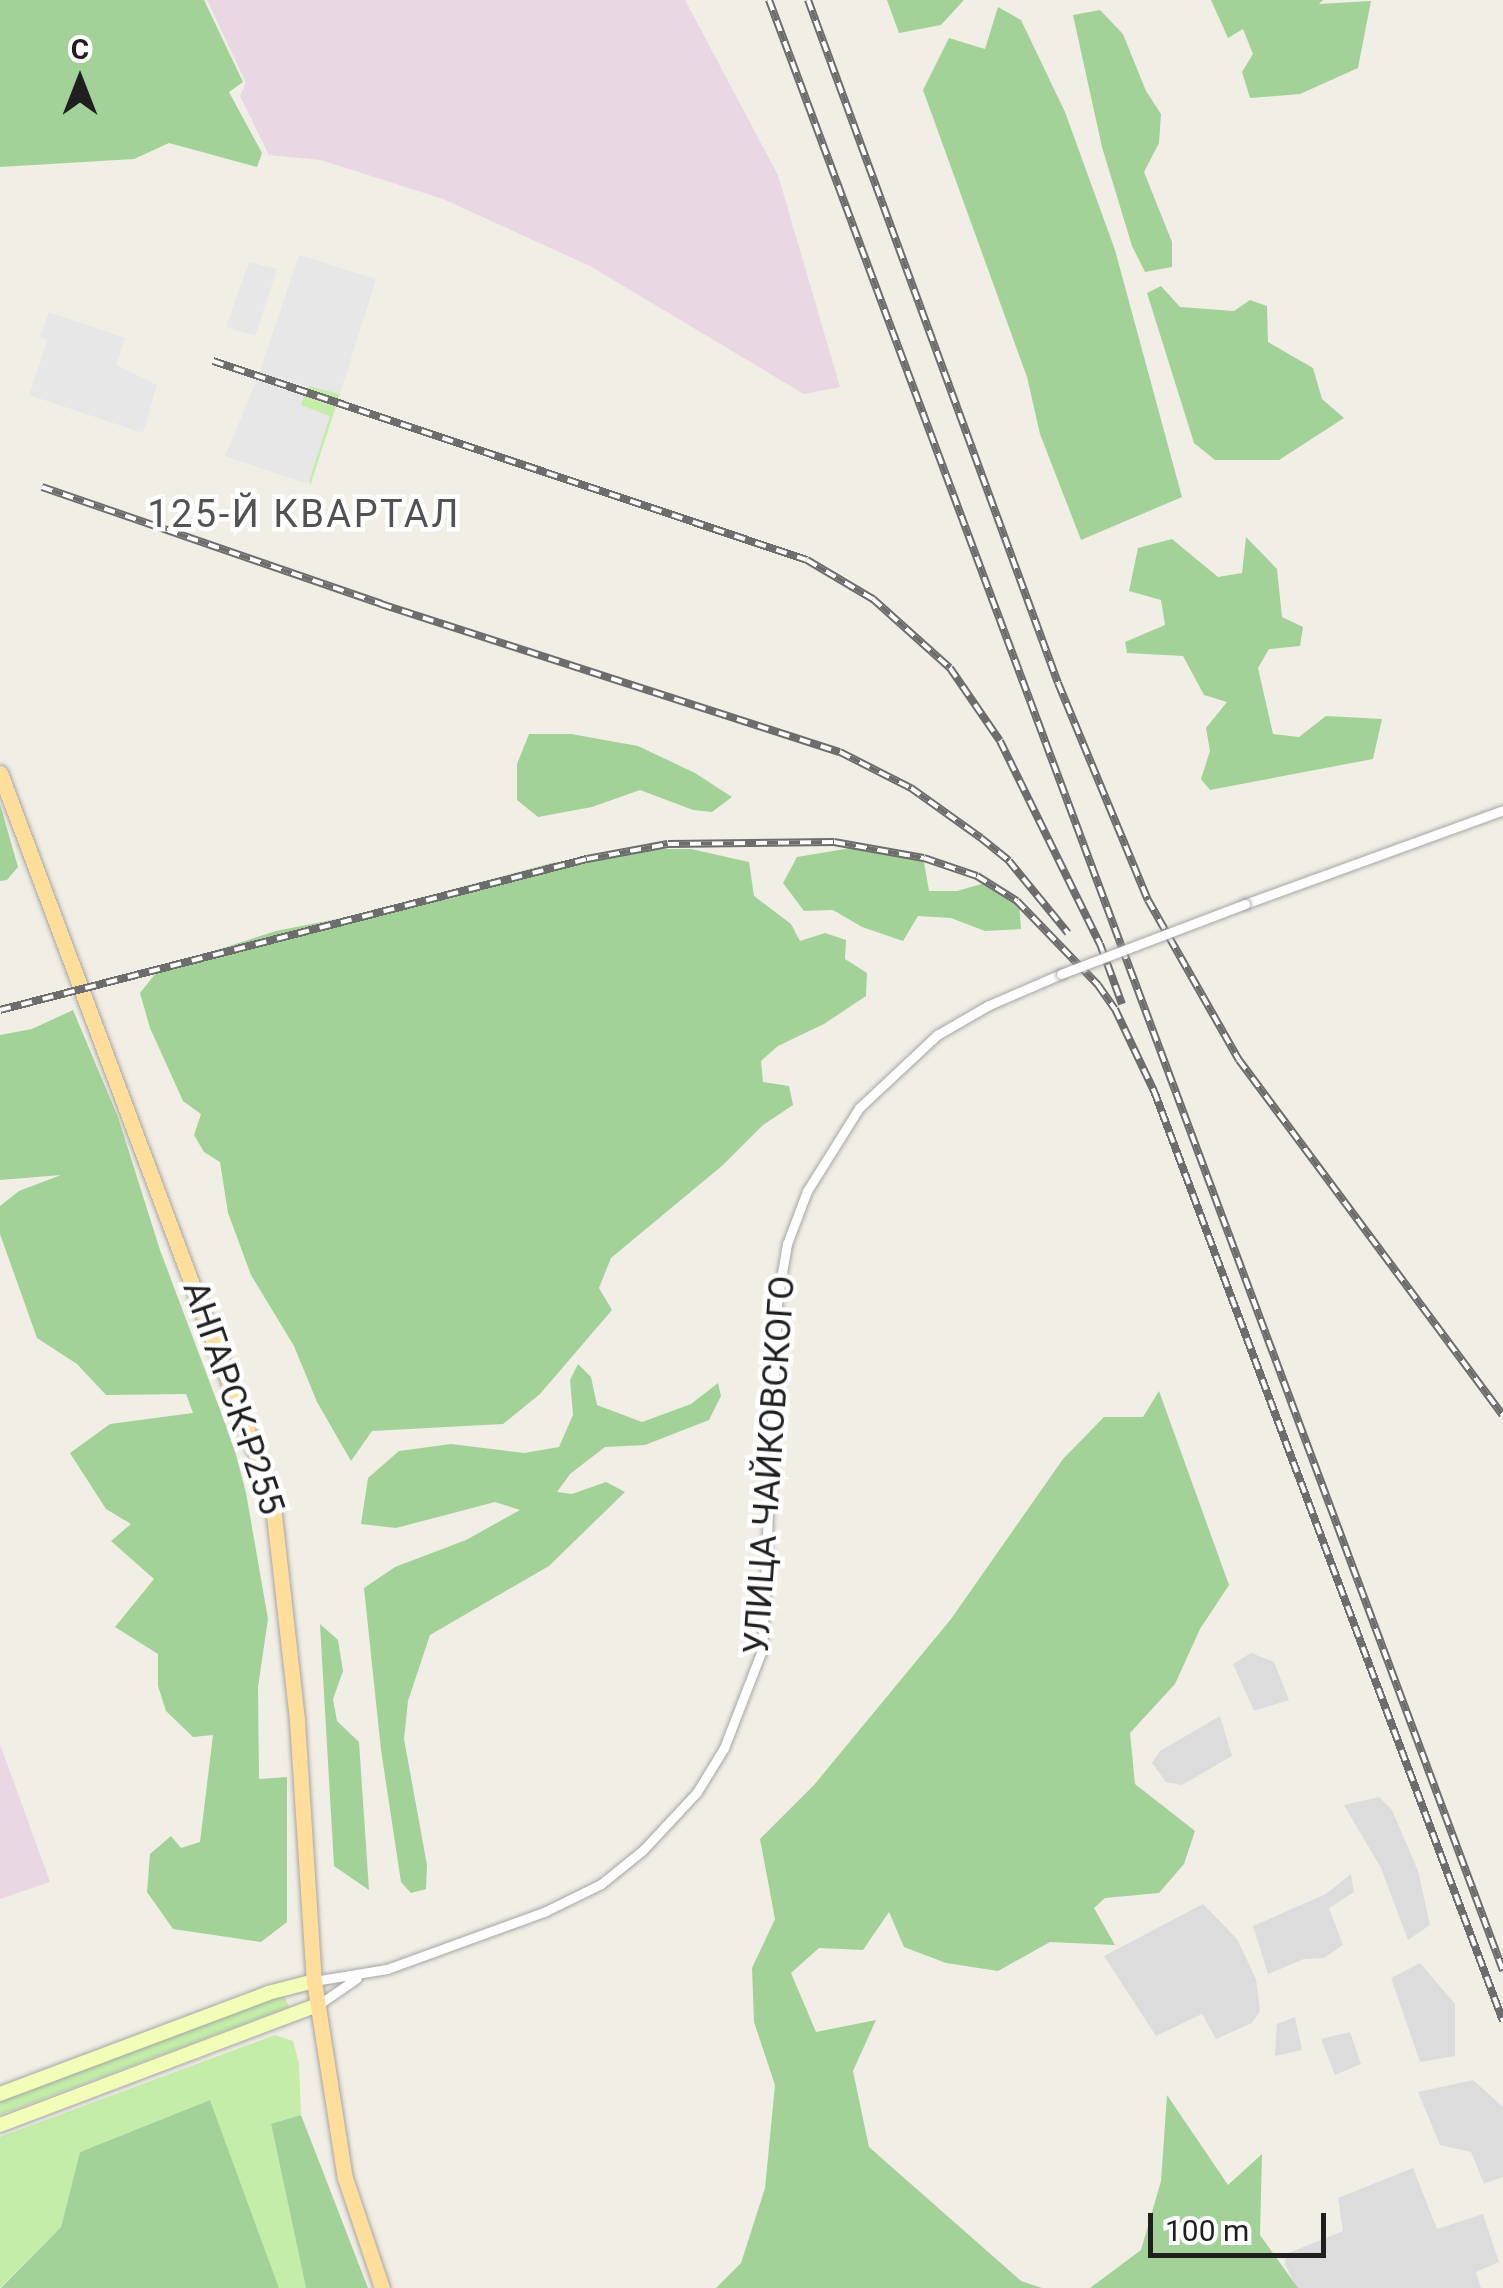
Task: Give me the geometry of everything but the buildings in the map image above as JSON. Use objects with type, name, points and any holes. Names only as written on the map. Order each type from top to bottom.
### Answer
[{"type":"main road","name":"АНГАРСК-Р255","points":[[0,772],[272,1498],[298,1721],[314,1981],[345,2178],[382,2288]]},
{"type":"main road","name":"УЛИЦА ЧАЙКОВСКОГО","points":[[0,2094],[268,1993],[314,1981]]},
{"type":"main road","name":"УЛИЦА ЧАЙКОВСКОГО","points":[[0,2126],[318,2005]]},
{"type":"street","name":"УЛИЦА ЧАЙКОВСКОГО","points":[[318,2005],[360,1977],[546,1911],[601,1884],[643,1850],[697,1792],[724,1748],[762,1650],[777,1302],[787,1244],[807,1191],[859,1108],[937,1035],[989,1005],[1060,974],[1503,810]]},
{"type":"street","name":"УЛИЦА ЧАЙКОВСКОГО","points":[[314,1981],[360,1977]]},
{"type":"shaded area","points":[[207,0],[685,0],[778,175],[840,387],[804,394],[590,266],[443,199],[321,160],[269,155],[240,96],[246,83]]},
{"type":"shaded area","points":[[299,255],[376,279],[340,394],[259,374]]},
{"type":"shaded area","points":[[249,262],[277,269],[255,336],[226,327]]},
{"type":"shaded area","points":[[49,312],[125,338],[116,365],[157,385],[143,433],[29,395],[47,341],[40,336]]},
{"type":"shaded area","points":[[258,377],[305,394],[301,405],[330,416],[308,484],[225,456]]},
{"type":"shaded area","points":[[1251,1653],[1274,1662],[1289,1700],[1254,1711],[1233,1664]]},
{"type":"shaded area","points":[[1220,1716],[1232,1756],[1182,1785],[1166,1782],[1152,1763],[1160,1751]]},
{"type":"shaded area","points":[[0,1744],[50,1882],[0,1899]]},
{"type":"shaded area","points":[[1379,1797],[1392,1810],[1418,1871],[1430,1925],[1408,1940],[1381,1868],[1344,1805]]},
{"type":"shaded area","points":[[1351,1874],[1354,1892],[1329,1908],[1343,1945],[1324,1958],[1304,1959],[1268,1974],[1253,1926],[1326,1894]]},
{"type":"shaded area","points":[[1203,1904],[1237,1939],[1256,1979],[1260,2011],[1252,2023],[1216,2039],[1202,2014],[1156,2036],[1104,1956]]},
{"type":"shaded area","points":[[1420,1963],[1455,2004],[1455,2056],[1420,2062],[1391,1978]]},
{"type":"shaded area","points":[[1295,2017],[1302,2050],[1275,2056],[1277,2024]]},
{"type":"shaded area","points":[[1350,2032],[1361,2064],[1335,2075],[1321,2039]]},
{"type":"shaded area","points":[[1473,2080],[1503,2107],[1503,2177],[1484,2184],[1471,2152],[1440,2145],[1418,2092]]},
{"type":"shaded area","points":[[1413,2168],[1437,2229],[1483,2214],[1499,2262],[1476,2272],[1481,2288],[1297,2288],[1285,2264],[1286,2254],[1343,2231],[1338,2198]]},
{"type":"green space","points":[[0,0],[204,0],[243,82],[229,92],[262,153],[257,167],[169,143],[134,159],[0,167]]},
{"type":"green space","points":[[887,0],[964,0],[941,25],[899,33]]},
{"type":"green space","points":[[1211,0],[1323,0],[1319,4],[1371,1],[1358,68],[1300,94],[1250,98],[1242,72],[1253,54],[1243,29],[1228,38]]},
{"type":"green space","points":[[998,7],[1021,20],[1065,112],[1115,250],[1182,497],[1081,540],[1040,434],[1027,377],[923,90],[949,38],[985,49]]},
{"type":"green space","points":[[1100,10],[1123,34],[1146,91],[1161,114],[1159,143],[1144,172],[1172,242],[1172,267],[1145,272],[1132,246],[1102,147],[1073,15]]},
{"type":"green space","points":[[1161,286],[1180,307],[1234,311],[1250,300],[1267,306],[1268,342],[1313,368],[1322,399],[1344,418],[1279,460],[1215,460],[1194,443],[1147,293]]},
{"type":"green space","points":[[309,385],[340,394],[310,486],[300,405]]},
{"type":"green space","points":[[1246,537],[1277,569],[1282,617],[1303,627],[1300,646],[1269,649],[1258,668],[1273,734],[1299,737],[1326,716],[1382,719],[1373,759],[1210,790],[1201,779],[1210,751],[1206,728],[1227,702],[1204,695],[1183,656],[1127,653],[1125,642],[1165,625],[1161,600],[1129,591],[1138,548],[1172,539],[1218,577],[1242,573]]},
{"type":"green space","points":[[529,734],[571,734],[638,746],[695,773],[732,797],[712,812],[693,810],[640,790],[592,807],[538,817],[517,800],[517,764]]},
{"type":"green space","points":[[0,804],[18,867],[7,880],[0,881]]},
{"type":"green space","points":[[857,847],[923,856],[929,891],[957,891],[985,883],[1019,902],[1021,929],[985,931],[951,918],[918,916],[903,941],[862,927],[833,910],[804,911],[783,883],[797,857]]},
{"type":"green space","points":[[653,849],[691,849],[749,862],[754,896],[791,924],[800,941],[825,933],[846,940],[845,959],[867,973],[866,996],[824,1024],[778,1046],[761,1061],[763,1082],[789,1086],[793,1105],[763,1125],[723,1165],[611,1258],[599,1288],[612,1310],[540,1394],[503,1424],[372,1431],[351,1461],[317,1402],[294,1346],[251,1275],[228,1213],[220,1162],[204,1152],[194,1135],[201,1114],[183,1101],[150,1028],[140,993],[160,968],[276,931],[352,916],[552,863]]},
{"type":"green space","points":[[73,1010],[118,1117],[160,1250],[234,1447],[246,1493],[268,1619],[258,1687],[259,1779],[287,1777],[287,1922],[261,1942],[173,1929],[147,1892],[150,1854],[171,1836],[181,1848],[200,1842],[213,1735],[193,1737],[166,1711],[158,1686],[158,1654],[115,1627],[154,1579],[111,1541],[131,1524],[106,1509],[70,1453],[110,1424],[193,1413],[186,1394],[106,1395],[77,1364],[37,1338],[0,1234],[0,1206],[19,1191],[61,1175],[0,1180],[0,1035],[32,1029]]},
{"type":"green space","points":[[578,1364],[591,1377],[597,1405],[642,1422],[691,1404],[718,1383],[721,1396],[709,1420],[645,1445],[605,1447],[570,1474],[557,1492],[572,1494],[606,1482],[625,1492],[549,1566],[430,1635],[408,1701],[404,1739],[427,1865],[426,1889],[411,1893],[401,1882],[381,1750],[364,1588],[395,1567],[466,1540],[520,1510],[495,1502],[396,1528],[361,1524],[368,1478],[399,1451],[451,1444],[524,1453],[559,1447],[573,1415],[570,1380]]},
{"type":"green space","points":[[1159,1391],[1229,1585],[1200,1629],[1175,1684],[1130,1733],[1135,1784],[1195,1831],[1184,1864],[1159,1893],[1105,1898],[1094,1908],[1115,1945],[1050,1942],[998,1971],[946,1963],[904,1947],[889,1912],[863,1950],[819,1948],[791,1973],[816,2032],[876,2020],[853,2071],[869,2147],[1021,2281],[1042,2288],[716,2288],[741,2263],[765,2188],[775,2085],[754,2022],[752,1968],[775,1919],[760,1839],[814,1785],[951,1619],[1063,1459],[1104,1417],[1143,1417]]},
{"type":"green space","points":[[320,1624],[338,1640],[343,1671],[333,1699],[337,1721],[359,1742],[369,1890],[334,1866]]},
{"type":"green space","points":[[284,1995],[289,2007],[0,2115],[0,2100]]},
{"type":"green space","points":[[275,2035],[293,2041],[299,2064],[301,2115],[271,2125],[306,2288],[279,2288],[210,2100],[80,2152],[61,2227],[0,2288],[0,2137]]},
{"type":"green space","points":[[1167,2095],[1228,2185],[1262,2154],[1260,2235],[1298,2288],[1090,2288],[1141,2250],[1161,2181]]},
{"type":"green space","points":[[210,2100],[279,2288],[1,2288],[61,2227],[80,2152]]},
{"type":"green space","points":[[301,2115],[368,2288],[306,2288],[271,2124]]},
{"type":"railway","points":[[769,0],[1503,1971]]},
{"type":"railway","points":[[808,0],[1058,683],[1148,900],[1239,1060],[1503,1415]]},
{"type":"railway","points":[[213,361],[807,560],[873,599],[950,668],[1000,741],[1100,944],[1122,1004]]},
{"type":"railway","points":[[42,487],[381,604],[840,752],[911,788],[981,838],[1009,861],[1068,933]]},
{"type":"railway","points":[[0,1010],[587,859],[668,844],[834,842],[924,858],[977,876],[1017,901],[1098,985],[1115,1009],[1154,1091],[1503,2021]]},
{"type":"district","name":"125-Й КВАРТАЛ","points":[[304,515]]}]
